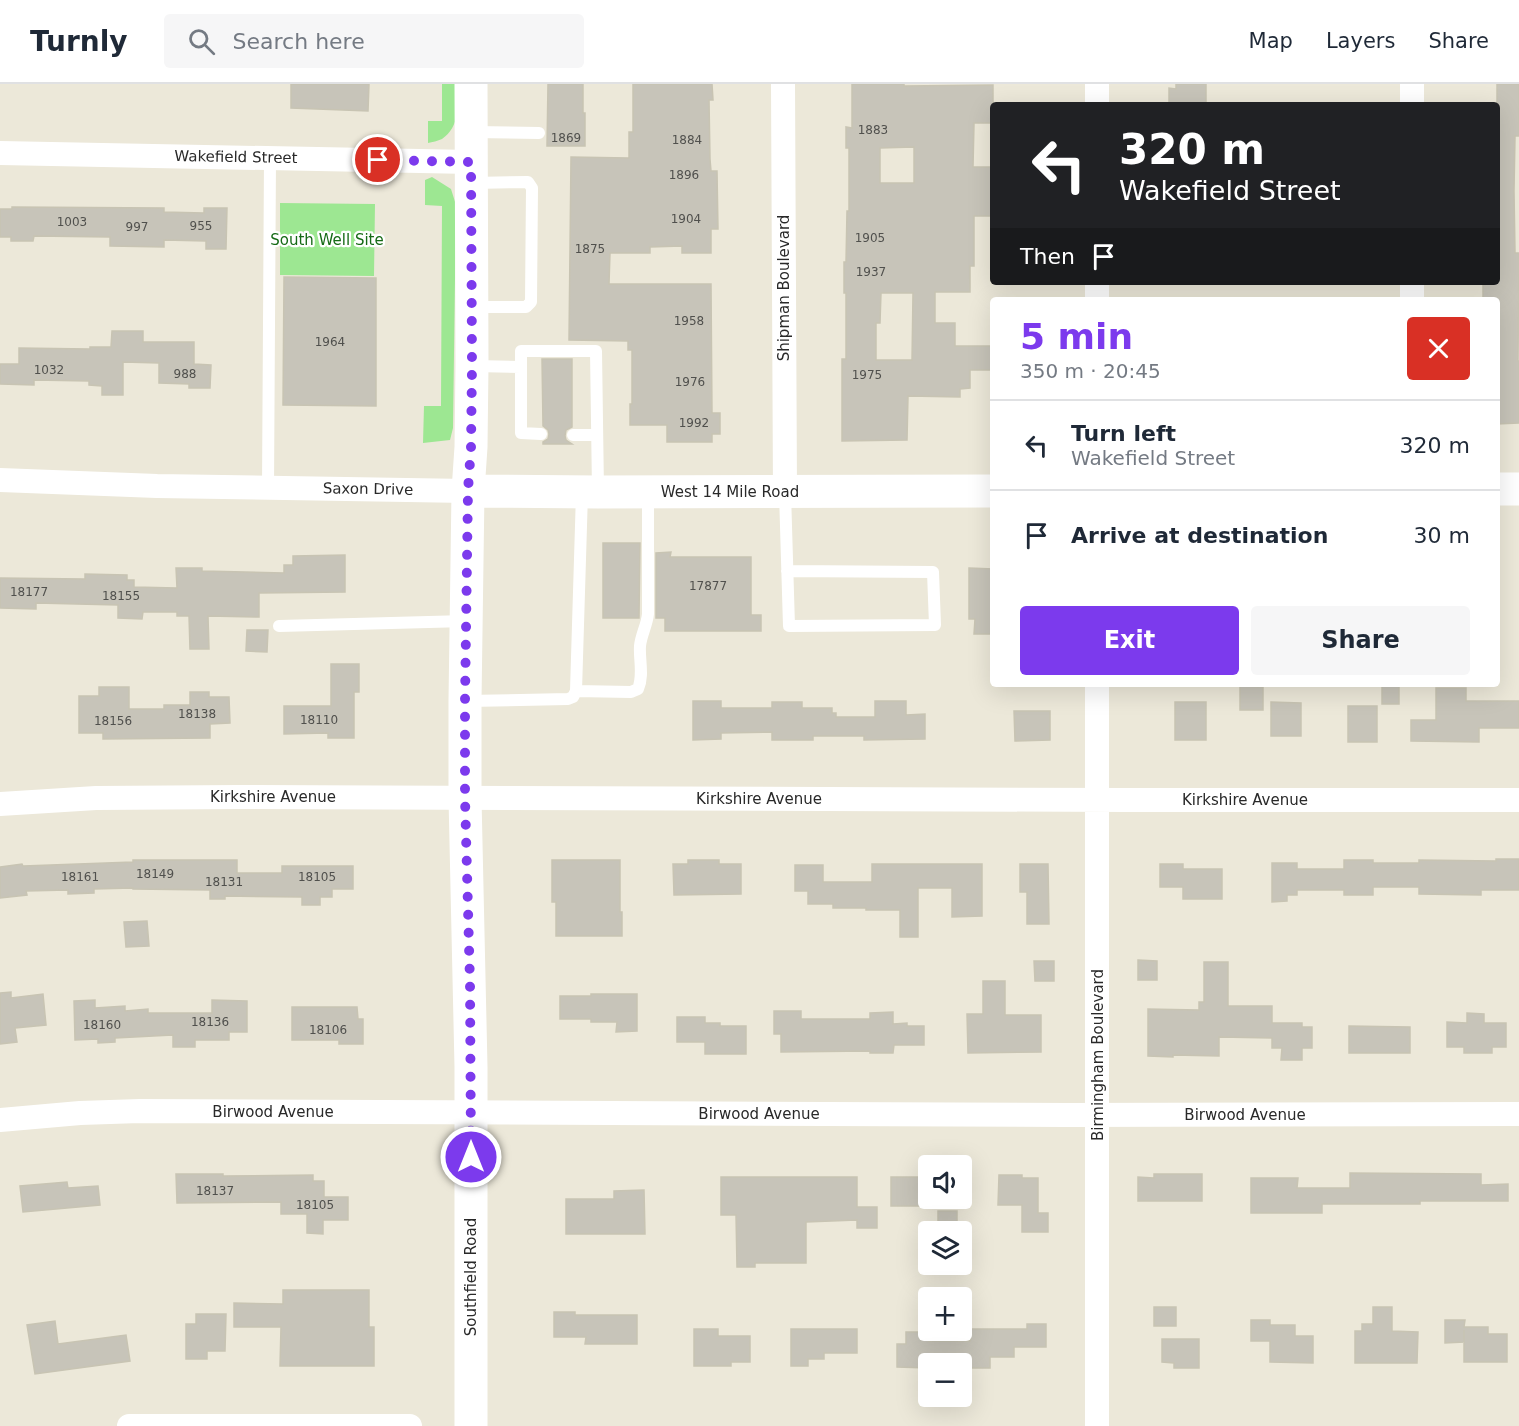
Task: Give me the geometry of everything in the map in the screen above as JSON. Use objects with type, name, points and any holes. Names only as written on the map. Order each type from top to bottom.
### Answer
[{"type":"main road","name":"Southfield Road","points":[[471,84],[472,366],[465,701],[469,941],[471,1426]]},
{"type":"main road","points":[[1500,489],[1519,489]]},
{"type":"main road","name":"West 14 Mile Road","points":[[468,490],[990,491]]},
{"type":"street","name":"Shipman Boulevard","points":[[783,84],[785,492]]},
{"type":"street","points":[[1097,84],[1097,102]]},
{"type":"street","points":[[1412,84],[1412,102]]},
{"type":"street","name":"Wakefield Street","points":[[0,153],[471,159]]},
{"type":"street","points":[[0,480],[268,488]]},
{"type":"street","name":"Saxon Drive","points":[[268,488],[468,490]]},
{"type":"street","name":"Birmingham Boulevard","points":[[1097,687],[1097,1426]]},
{"type":"street","name":"Kirkshire Avenue","points":[[0,804],[96,798],[239,797],[1519,800]]},
{"type":"street","name":"Birwood Avenue","points":[[0,1120],[80,1113],[140,1111],[1098,1115],[1519,1114]]},
{"type":"street","points":[[129,1426],[410,1426]]},
{"type":"lane","points":[[471,159],[539,133]]},
{"type":"lane","points":[[268,488],[270,158]]},
{"type":"lane","points":[[471,159],[528,182],[532,188],[531,302],[525,307],[471,307]]},
{"type":"lane","points":[[465,701],[568,699],[573,698],[576,691],[596,435],[596,351],[521,351],[521,434],[541,434]]},
{"type":"lane","points":[[472,366],[521,366]]},
{"type":"lane","points":[[573,435],[596,435]]},
{"type":"lane","points":[[576,691],[631,692],[638,689],[641,682],[640,644],[648,621],[648,492]]},
{"type":"lane","points":[[785,492],[789,626],[935,625],[933,572],[788,571]]},
{"type":"lane","points":[[279,626],[466,621]]},
{"type":"green space","points":[[442,84],[461,84],[459,106],[448,134],[442,139],[428,143],[428,121],[442,121]]},
{"type":"green space","points":[[432,177],[451,189],[456,205],[453,428],[450,440],[423,443],[424,406],[441,406],[442,206],[425,205],[425,180]]},
{"type":"green space","name":"South Well Site","points":[[280,203],[375,204],[374,276],[280,275]]},
{"type":"building","points":[[291,84],[369,84],[368,111],[291,108]]},
{"type":"building","points":[[548,84],[583,84],[585,146],[547,146]]},
{"type":"building","points":[[633,84],[712,84],[713,100],[709,100],[710,159],[711,171],[717,171],[718,229],[711,229],[711,253],[682,253],[682,246],[650,247],[650,253],[610,253],[609,284],[711,284],[712,413],[720,413],[720,434],[712,434],[712,442],[667,442],[667,425],[630,425],[632,350],[628,350],[628,341],[569,340],[571,157],[629,158],[629,132],[633,132]]},
{"type":"building","points":[[852,84],[993,85],[990,123],[974,123],[973,167],[990,167],[990,216],[974,216],[974,266],[970,266],[970,292],[935,292],[935,323],[955,323],[955,346],[990,346],[990,370],[970,370],[970,388],[960,389],[960,397],[908,396],[907,440],[842,441],[842,359],[846,359],[844,262],[846,262],[847,211],[849,211],[849,148],[846,148],[846,127],[852,128]],"holes":[[[914,147],[914,183],[880,183],[880,148]],[[881,293],[913,293],[912,360],[876,360],[876,323],[880,323]]]},
{"type":"building","points":[[1176,84],[1206,84],[1206,102],[1169,102],[1169,88],[1176,89]]},
{"type":"building","points":[[1497,84],[1519,84],[1519,136],[1515,136],[1514,191],[1515,253],[1519,253],[1519,423],[1500,424],[1500,297],[1483,297],[1483,285],[1500,285],[1500,102],[1497,102]]},
{"type":"building","points":[[12,207],[164,208],[164,212],[204,213],[204,208],[227,208],[226,249],[206,249],[206,241],[164,240],[164,247],[110,246],[110,237],[34,236],[33,241],[11,241],[11,237],[0,237],[0,209],[12,209]]},
{"type":"building","points":[[284,277],[376,278],[376,406],[283,405]]},
{"type":"building","points":[[112,331],[143,331],[143,342],[194,342],[194,364],[211,365],[210,388],[189,388],[189,384],[159,383],[159,363],[123,362],[123,395],[102,395],[102,386],[89,385],[89,381],[34,380],[34,385],[0,384],[0,364],[19,364],[19,348],[111,347]]},
{"type":"building","points":[[542,359],[572,359],[572,427],[566,430],[565,436],[566,440],[572,444],[543,444],[549,434],[543,426]]},
{"type":"building","points":[[603,543],[640,543],[639,618],[603,618]]},
{"type":"building","points":[[671,552],[670,557],[751,557],[751,615],[761,615],[761,631],[665,631],[665,618],[656,618],[656,553]]},
{"type":"building","points":[[345,555],[345,592],[259,593],[259,617],[208,616],[209,649],[190,649],[189,616],[177,616],[177,612],[143,612],[142,619],[118,618],[118,605],[36,603],[36,609],[0,608],[0,578],[85,579],[85,574],[127,575],[127,580],[134,580],[134,587],[177,588],[176,568],[284,573],[284,565],[293,565],[293,556]]},
{"type":"building","points":[[969,568],[990,569],[990,634],[974,634],[975,619],[969,619]]},
{"type":"building","points":[[247,630],[268,630],[267,652],[246,651]]},
{"type":"building","points":[[331,664],[359,664],[359,692],[354,692],[354,738],[328,738],[328,733],[284,734],[284,706],[331,706]]},
{"type":"building","points":[[99,687],[129,687],[129,709],[164,709],[164,705],[190,705],[190,692],[209,692],[209,697],[229,697],[230,723],[210,724],[210,738],[103,739],[103,733],[79,733],[79,696],[99,696]]},
{"type":"building","points":[[1240,687],[1263,687],[1263,710],[1240,710]]},
{"type":"building","points":[[1382,687],[1399,687],[1399,704],[1382,704]]},
{"type":"building","points":[[1436,688],[1466,688],[1466,701],[1519,701],[1519,728],[1479,728],[1479,742],[1411,741],[1411,720],[1436,720]]},
{"type":"building","points":[[693,701],[721,701],[721,708],[772,708],[772,702],[802,702],[802,708],[832,708],[832,713],[836,713],[836,717],[875,717],[875,701],[906,701],[906,715],[925,714],[925,739],[864,740],[864,736],[813,736],[813,740],[772,740],[772,732],[721,733],[721,739],[693,740]]},
{"type":"building","points":[[1175,702],[1206,702],[1206,740],[1175,740]]},
{"type":"building","points":[[1271,702],[1301,703],[1301,736],[1271,736]]},
{"type":"building","points":[[1348,706],[1377,706],[1377,742],[1348,742]]},
{"type":"building","points":[[1014,711],[1050,711],[1050,740],[1015,741]]},
{"type":"building","points":[[1496,859],[1519,859],[1519,890],[1481,890],[1481,895],[1419,894],[1419,887],[1373,887],[1373,895],[1344,895],[1344,890],[1297,890],[1297,895],[1287,895],[1287,901],[1272,902],[1272,863],[1297,863],[1297,869],[1344,869],[1344,860],[1373,860],[1373,863],[1419,863],[1419,860],[1496,861]]},
{"type":"building","points":[[133,860],[237,860],[237,873],[282,873],[282,866],[353,866],[353,889],[332,889],[332,897],[320,897],[320,905],[302,905],[302,897],[225,896],[225,899],[210,899],[210,890],[133,888],[94,889],[94,893],[68,894],[68,890],[26,891],[27,895],[0,898],[0,867],[22,864],[23,866],[133,862]]},
{"type":"building","points":[[552,860],[620,860],[622,936],[556,936],[556,902],[552,902]]},
{"type":"building","points":[[688,860],[719,860],[719,864],[741,864],[741,894],[674,895],[673,864],[688,864]]},
{"type":"building","points":[[872,864],[982,864],[982,916],[952,917],[952,888],[918,888],[918,937],[900,937],[900,910],[833,908],[833,904],[808,904],[808,891],[795,891],[795,865],[823,865],[823,882],[872,882]]},
{"type":"building","points":[[1020,864],[1048,864],[1049,924],[1027,924],[1027,892],[1020,892]]},
{"type":"building","points":[[1160,864],[1183,864],[1183,869],[1222,869],[1222,899],[1183,899],[1183,887],[1160,887]]},
{"type":"building","points":[[147,921],[149,946],[126,947],[124,922]]},
{"type":"building","points":[[1138,960],[1157,961],[1157,980],[1138,980]]},
{"type":"building","points":[[1034,961],[1054,961],[1054,981],[1035,981]]},
{"type":"building","points":[[1204,962],[1228,962],[1228,1006],[1272,1006],[1272,1023],[1302,1023],[1302,1027],[1312,1027],[1312,1048],[1302,1048],[1302,1060],[1281,1060],[1282,1048],[1272,1048],[1272,1038],[1219,1037],[1219,1056],[1148,1056],[1148,1009],[1199,1010],[1199,1002],[1204,1002]]},
{"type":"building","points":[[983,981],[1005,981],[1005,1015],[1041,1015],[1041,1052],[968,1053],[967,1014],[983,1014]]},
{"type":"building","points":[[11,992],[11,998],[43,994],[46,1025],[15,1028],[17,1042],[0,1044],[0,993]]},
{"type":"building","points":[[591,994],[637,994],[637,1031],[616,1032],[617,1022],[560,1019],[560,996],[591,996]]},
{"type":"building","points":[[95,1000],[95,1008],[125,1006],[125,1011],[148,1009],[148,1013],[212,1013],[212,1000],[247,1001],[247,1032],[229,1032],[229,1040],[195,1040],[195,1047],[173,1047],[173,1035],[115,1038],[115,1042],[98,1043],[98,1039],[75,1040],[74,1001]]},
{"type":"building","points":[[292,1007],[357,1007],[358,1019],[363,1019],[363,1044],[339,1044],[339,1040],[292,1040]]},
{"type":"building","points":[[774,1011],[801,1011],[801,1019],[870,1019],[870,1013],[893,1012],[893,1024],[907,1023],[907,1026],[924,1026],[924,1045],[894,1045],[893,1053],[781,1052],[781,1034],[774,1034]]},
{"type":"building","points":[[1467,1013],[1484,1014],[1484,1023],[1506,1023],[1506,1047],[1492,1047],[1492,1053],[1464,1053],[1464,1047],[1447,1047],[1447,1022],[1467,1023]]},
{"type":"building","points":[[677,1017],[705,1017],[705,1023],[720,1023],[720,1026],[746,1026],[746,1054],[705,1054],[705,1042],[677,1042]]},
{"type":"building","points":[[1349,1026],[1410,1027],[1410,1053],[1349,1053]]},
{"type":"building","points":[[1350,1173],[1481,1174],[1481,1185],[1508,1184],[1508,1201],[1322,1204],[1322,1213],[1251,1213],[1251,1178],[1298,1178],[1297,1188],[1350,1188]]},
{"type":"building","points":[[176,1174],[313,1175],[313,1181],[324,1181],[324,1197],[348,1197],[348,1220],[323,1220],[323,1234],[307,1233],[307,1214],[281,1214],[281,1202],[177,1203]]},
{"type":"building","points":[[1154,1174],[1202,1174],[1202,1201],[1138,1201],[1138,1177],[1154,1178]]},
{"type":"building","points":[[999,1175],[1038,1178],[1038,1213],[1048,1213],[1048,1232],[1022,1232],[1022,1205],[998,1205]]},
{"type":"building","points":[[721,1177],[857,1177],[857,1207],[877,1207],[877,1228],[857,1228],[857,1220],[806,1222],[806,1263],[755,1263],[755,1267],[737,1267],[736,1215],[721,1215]]},
{"type":"building","points":[[891,1177],[918,1177],[918,1206],[891,1206]]},
{"type":"building","points":[[67,1182],[68,1188],[98,1186],[100,1205],[23,1212],[20,1186]]},
{"type":"building","points":[[644,1190],[645,1234],[566,1234],[566,1199],[614,1199],[614,1191]]},
{"type":"building","points":[[938,1211],[957,1211],[957,1221],[938,1221]]},
{"type":"building","points":[[283,1290],[369,1290],[369,1327],[374,1327],[374,1366],[280,1366],[281,1327],[234,1327],[234,1303],[283,1304]]},
{"type":"building","points":[[1154,1307],[1176,1307],[1176,1326],[1154,1326]]},
{"type":"building","points":[[1373,1307],[1392,1307],[1392,1331],[1418,1332],[1417,1363],[1355,1363],[1355,1331],[1362,1331],[1362,1324],[1373,1324]]},
{"type":"building","points":[[554,1312],[575,1312],[575,1315],[637,1315],[637,1344],[585,1344],[586,1337],[554,1337]]},
{"type":"building","points":[[196,1314],[226,1314],[225,1351],[207,1351],[207,1359],[186,1359],[186,1324],[196,1324]]},
{"type":"building","points":[[1251,1320],[1270,1320],[1270,1325],[1295,1325],[1295,1336],[1313,1336],[1313,1363],[1270,1362],[1270,1341],[1251,1341]]},
{"type":"building","points":[[1445,1320],[1465,1320],[1464,1327],[1488,1327],[1488,1334],[1507,1334],[1507,1362],[1464,1362],[1464,1342],[1445,1343]]},
{"type":"building","points":[[55,1321],[58,1344],[126,1335],[130,1361],[35,1374],[27,1325]]},
{"type":"building","points":[[1027,1324],[1046,1324],[1046,1347],[1014,1347],[1014,1357],[990,1357],[990,1368],[972,1368],[972,1353],[918,1353],[918,1368],[897,1367],[897,1344],[906,1344],[906,1332],[918,1332],[918,1341],[972,1341],[972,1329],[1027,1329]]},
{"type":"building","points":[[694,1329],[718,1329],[718,1336],[750,1336],[750,1362],[731,1362],[731,1366],[694,1366]]},
{"type":"building","points":[[791,1329],[857,1329],[857,1353],[824,1353],[824,1359],[808,1359],[808,1366],[791,1366]]},
{"type":"building","points":[[1162,1339],[1199,1339],[1199,1368],[1174,1368],[1174,1363],[1162,1362]]},
{"type":"route","points":[[378,160],[471,162],[472,366],[468,490],[465,798],[470,983],[471,1157]]}]
